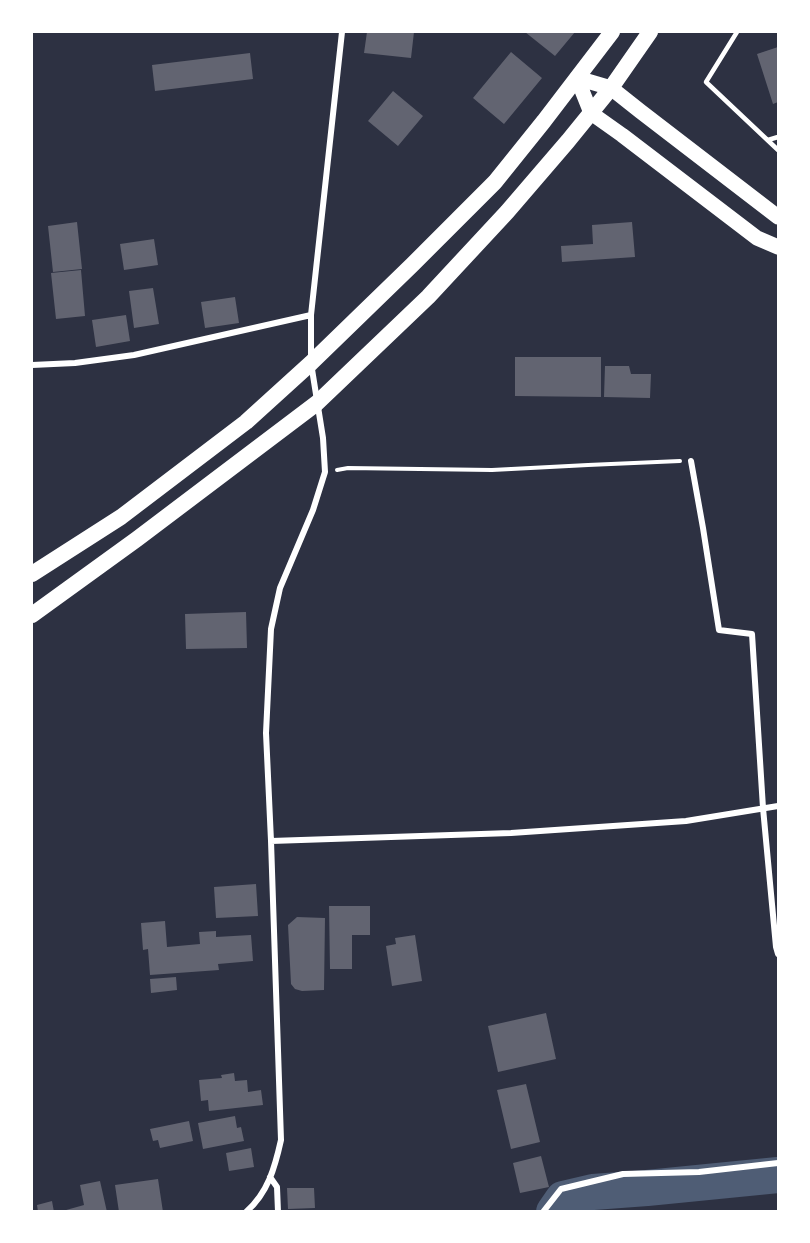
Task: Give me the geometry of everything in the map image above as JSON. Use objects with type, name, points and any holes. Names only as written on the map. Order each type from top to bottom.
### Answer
[{"type":"highway","points":[[32,574],[122,517],[246,422],[311,363],[495,182],[612,32]]},
{"type":"highway","points":[[32,615],[317,403],[428,297],[515,204],[611,88],[650,32]]},
{"type":"main road","points":[[576,78],[611,88],[778,218]]},
{"type":"main road","points":[[576,78],[591,113],[757,238],[778,247]]},
{"type":"street","points":[[246,1212],[254,1205],[268,1184],[276,1164],[281,1140],[266,733],[271,629],[280,588],[314,510],[325,472],[323,438],[311,363],[310,315],[342,32]]},
{"type":"street","points":[[32,365],[75,363],[134,355],[310,315]]},
{"type":"street","points":[[691,461],[719,630],[752,634],[763,808],[778,954]]},
{"type":"street","points":[[271,841],[523,832],[686,821],[778,806]]},
{"type":"street","points":[[543,1212],[561,1189],[623,1174],[699,1172],[778,1162]]},
{"type":"street","points":[[270,1178],[276,1187],[278,1212]]},
{"type":"lane","points":[[736,32],[706,82],[778,150]]},
{"type":"lane","points":[[768,141],[778,137]]},
{"type":"path","points":[[325,472],[348,468],[492,470],[691,461]]},
{"type":"building","points":[[367,32],[414,32],[411,58],[364,53]]},
{"type":"building","points":[[525,32],[575,32],[555,56]]},
{"type":"building","points":[[778,47],[778,102],[773,104],[757,54]]},
{"type":"building","points":[[511,52],[542,78],[504,124],[473,98]]},
{"type":"building","points":[[250,53],[253,79],[155,91],[152,65]]},
{"type":"building","points":[[393,91],[423,116],[398,146],[368,121]]},
{"type":"building","points":[[77,222],[82,269],[53,272],[48,226]]},
{"type":"building","points":[[632,222],[635,257],[562,262],[561,246],[593,244],[592,225]]},
{"type":"building","points":[[154,239],[158,265],[124,270],[120,244]]},
{"type":"building","points":[[81,270],[85,316],[56,319],[51,273]]},
{"type":"building","points":[[153,288],[159,324],[134,328],[129,291]]},
{"type":"building","points":[[235,297],[239,323],[205,328],[201,302]]},
{"type":"building","points":[[126,315],[130,341],[96,347],[92,320]]},
{"type":"building","points":[[515,357],[601,357],[601,397],[515,396]]},
{"type":"building","points":[[605,366],[629,366],[631,374],[651,374],[650,398],[604,397]]},
{"type":"building","points":[[246,612],[247,648],[186,649],[185,614]]},
{"type":"building","points":[[256,884],[258,916],[216,918],[214,887]]},
{"type":"building","points":[[329,906],[370,906],[370,935],[352,935],[352,969],[330,969]]},
{"type":"building","points":[[297,917],[325,918],[324,990],[302,991],[295,989],[291,984],[288,925]]},
{"type":"building","points":[[165,921],[167,947],[200,944],[199,932],[216,931],[216,937],[251,935],[253,961],[218,964],[219,970],[150,975],[148,949],[143,950],[141,923]]},
{"type":"building","points":[[415,935],[422,981],[392,986],[386,946],[396,944],[395,938]]},
{"type":"building","points":[[176,977],[177,990],[151,993],[150,979]]},
{"type":"building","points":[[546,1013],[556,1059],[498,1072],[488,1026]]},
{"type":"building","points":[[234,1073],[235,1081],[247,1080],[248,1092],[261,1090],[263,1105],[209,1111],[208,1100],[201,1101],[199,1080],[222,1078],[221,1075]]},
{"type":"building","points":[[526,1084],[540,1142],[511,1149],[497,1090]]},
{"type":"building","points":[[235,1116],[237,1128],[241,1127],[244,1141],[203,1149],[198,1123]]},
{"type":"building","points":[[189,1121],[193,1141],[160,1148],[158,1140],[153,1141],[150,1129]]},
{"type":"building","points":[[251,1148],[254,1167],[229,1171],[226,1153]]},
{"type":"building","points":[[541,1156],[549,1187],[520,1193],[513,1163]]},
{"type":"building","points":[[158,1179],[163,1212],[119,1212],[115,1185]]},
{"type":"building","points":[[100,1181],[107,1212],[59,1212],[84,1205],[80,1185]]},
{"type":"building","points":[[287,1188],[314,1188],[315,1208],[288,1209]]},
{"type":"building","points":[[52,1201],[54,1212],[38,1212],[37,1205]]},
{"type":"waterway","points":[[554,1212],[563,1199],[593,1192],[778,1175]]}]
